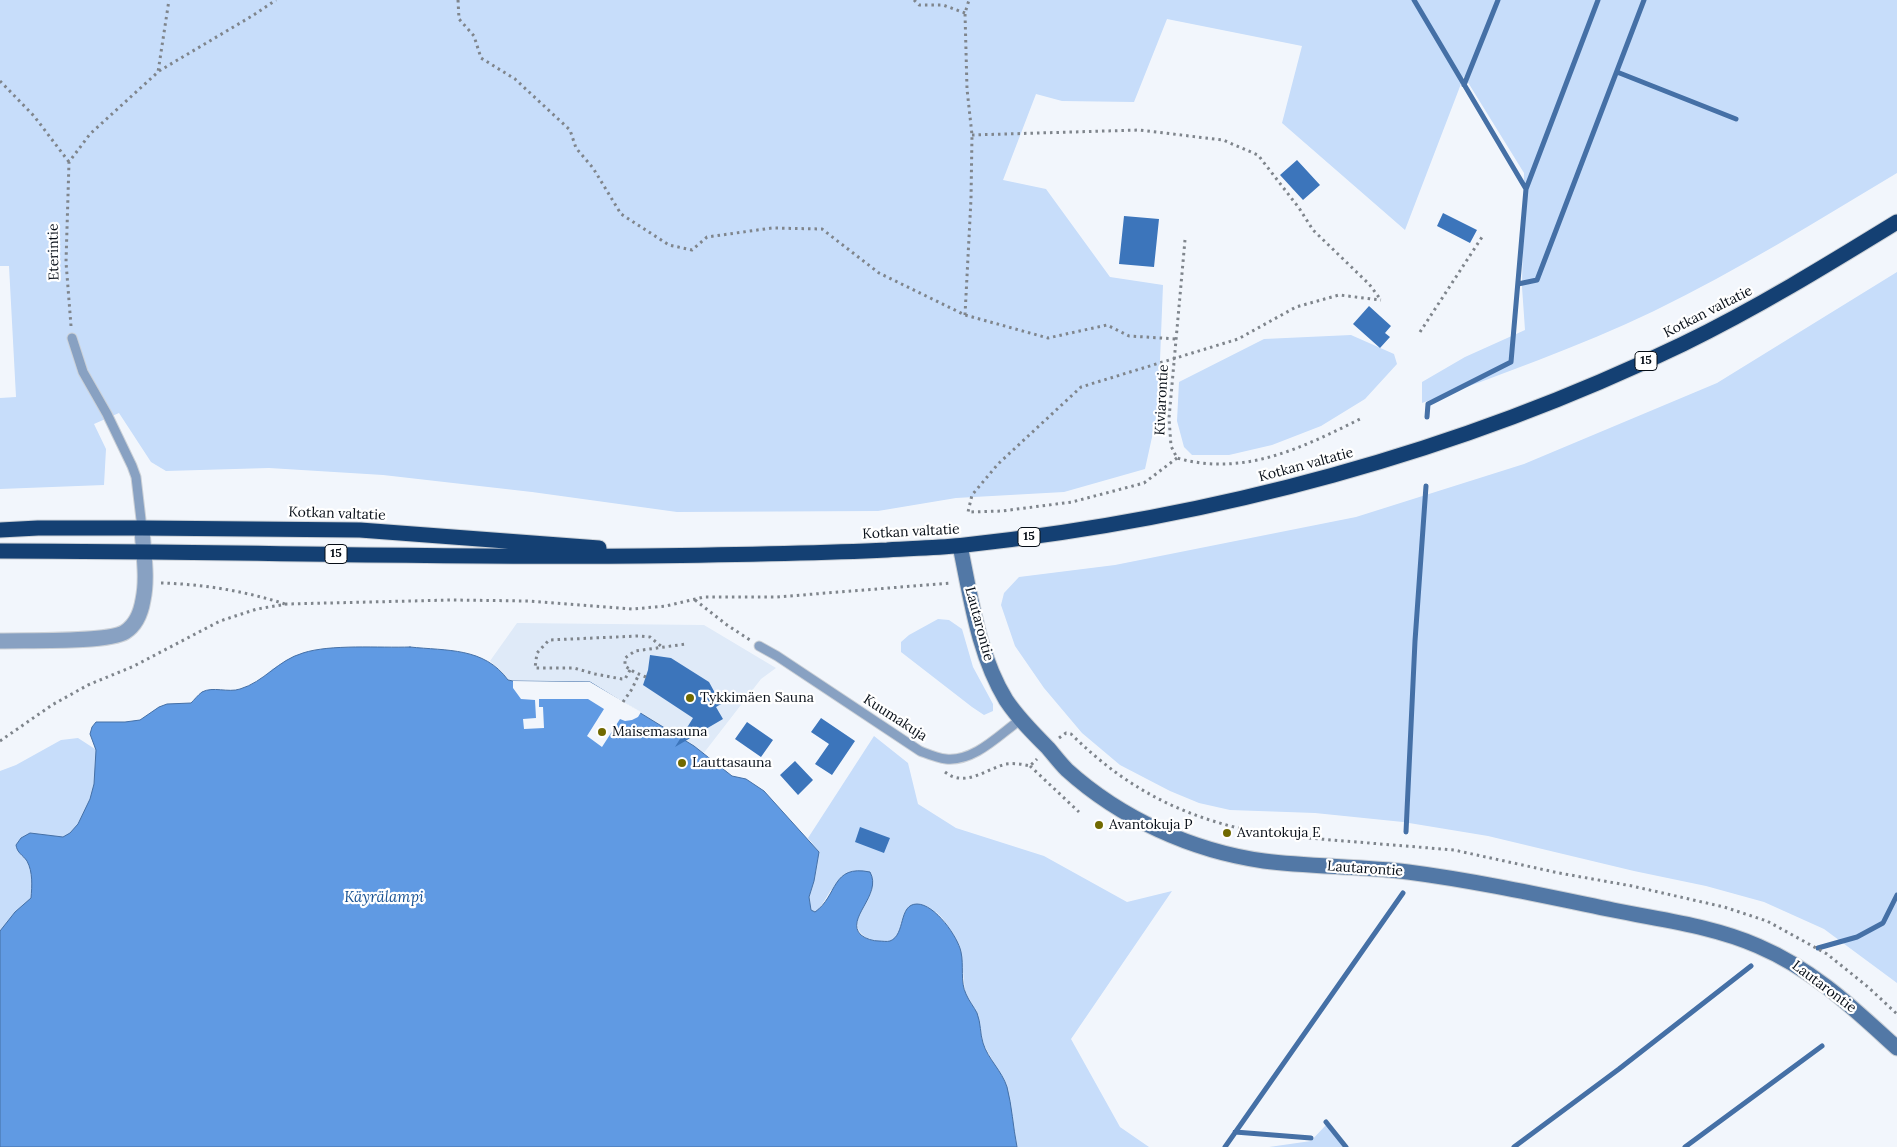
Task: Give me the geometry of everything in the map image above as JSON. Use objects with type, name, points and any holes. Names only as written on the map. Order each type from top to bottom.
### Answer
[{"type":"highway","name":"Kotkan valtatie","points":[[0,551],[500,557],[673,556],[849,552],[960,546],[1070,532],[1249,497],[1378,462],[1464,434],[1613,376],[1684,344],[1748,311],[1897,222]]},
{"type":"highway","name":"Kotkan valtatie","points":[[0,530],[142,528],[360,530],[498,539],[617,549],[673,556]]},
{"type":"street","points":[[0,641],[107,639],[117,636],[133,626],[138,618],[143,601],[145,583],[142,528]]},
{"type":"street","name":"Lautarontie","points":[[960,546],[979,636],[1005,699],[1020,720],[1065,768],[1088,787],[1140,820],[1200,846],[1232,855],[1262,860],[1406,872],[1714,930],[1758,946],[1808,971],[1835,992],[1897,1048]]},
{"type":"lane","points":[[72,338],[83,372],[134,471],[142,528]]},
{"type":"lane","name":"Kuumakuja","points":[[760,646],[778,656],[920,751],[946,759],[961,758],[973,754],[1020,720]]},
{"type":"path","points":[[158,72],[168,0]]},
{"type":"path","points":[[0,81],[34,116],[69,162],[90,134],[158,72],[276,0]]},
{"type":"path","points":[[458,0],[459,18],[474,36],[481,58],[515,79],[570,130],[576,148],[593,168],[621,214],[669,245],[692,250],[707,237],[772,228],[822,229],[878,273],[965,315],[1048,338],[1107,324],[1129,336],[1176,339]]},
{"type":"path","points":[[914,0],[918,5],[943,5],[965,13]]},
{"type":"path","points":[[965,315],[972,135],[967,89],[965,13],[969,0]]},
{"type":"path","points":[[972,135],[1139,130],[1223,140],[1258,155],[1299,208],[1313,230],[1369,284],[1381,300],[1339,295],[1296,307],[1238,339],[1081,387],[998,464],[972,495],[968,512],[1002,511],[1072,502],[1135,486],[1144,483],[1177,458],[1194,463],[1214,465],[1248,462],[1296,450],[1360,419]]},
{"type":"path","name":"Eterintie","points":[[69,162],[66,262],[72,338]]},
{"type":"path","points":[[1420,332],[1484,234]]},
{"type":"path","name":"Kiviarontie","points":[[1177,458],[1171,446],[1169,418],[1185,240]]},
{"type":"path","points":[[0,741],[52,705],[88,684],[134,666],[220,621],[257,609],[287,604],[452,600],[528,601],[633,609],[666,606],[704,598],[777,597],[860,592],[967,580]]},
{"type":"path","points":[[145,583],[206,587],[261,597],[287,604]]},
{"type":"path","points":[[694,599],[727,625],[760,646]]},
{"type":"path","points":[[630,670],[625,679],[622,679],[574,668],[536,668],[537,653],[549,640],[608,636],[650,637],[662,647]]},
{"type":"path","points":[[646,677],[625,666],[624,663],[629,654],[635,651],[686,644]]},
{"type":"path","points":[[623,702],[639,674]]},
{"type":"path","points":[[1058,739],[1066,733],[1071,734],[1097,759],[1145,792],[1170,805],[1229,827],[1271,835],[1454,850],[1559,873],[1632,886],[1724,907],[1767,922],[1827,954],[1868,987],[1897,1014]]},
{"type":"path","points":[[920,751],[951,777],[968,778],[979,776],[991,769],[1009,764],[1030,766],[1080,812]]},
{"type":"path","points":[[1030,766],[1038,759]]},
{"type":"path","points":[[1227,833],[1229,827]]},
{"type":"shaded area","points":[[0,0],[1897,0],[1897,173],[1747,262],[1654,311],[1568,349],[1422,403],[1422,382],[1465,357],[1525,330],[1522,287],[1524,173],[1464,76],[1405,230],[1282,123],[1302,46],[1167,19],[1134,102],[1062,101],[1036,94],[1003,180],[1046,189],[1110,277],[1163,285],[1158,410],[1145,469],[1064,492],[956,498],[878,511],[677,512],[532,492],[383,475],[269,468],[166,471],[151,462],[119,413],[94,424],[106,449],[104,485],[0,489],[0,398],[16,397],[9,266],[0,266]]},
{"type":"shaded area","points":[[1897,272],[1897,983],[1824,929],[1764,902],[1706,886],[1488,836],[1403,822],[1315,813],[1230,810],[1199,803],[1170,791],[1120,765],[1082,733],[1044,688],[1015,646],[1001,605],[1004,593],[1019,577],[1115,565],[1356,517],[1524,464],[1717,383]]},
{"type":"shaded area","points":[[1351,335],[1394,354],[1397,364],[1365,399],[1321,426],[1272,445],[1229,455],[1192,455],[1184,447],[1177,421],[1179,382],[1264,339]]},
{"type":"shaded area","points":[[938,619],[949,620],[962,629],[973,667],[993,704],[993,711],[984,715],[901,652],[901,642],[909,635]]},
{"type":"shaded area","points":[[517,623],[704,625],[776,668],[761,679],[703,754],[682,738],[590,682],[507,680],[502,672],[490,661]]},
{"type":"shaded area","points":[[335,648],[0,983],[0,771],[16,765],[61,740],[78,738],[95,749],[91,732],[96,722],[140,720],[167,704],[191,703],[202,692],[209,690],[239,690],[262,680],[272,669],[304,652]]},
{"type":"shaded area","points":[[874,736],[908,763],[918,804],[956,828],[1044,856],[1127,902],[1172,891],[1071,1039],[1120,1127],[1149,1147],[1017,1147],[1006,1085],[983,1043],[978,1015],[965,992],[961,951],[943,919],[936,912],[905,912],[899,935],[888,942],[881,942],[867,938],[858,929],[859,915],[872,890],[831,890],[820,908],[815,912],[811,910],[809,897],[819,852],[808,838]]},
{"type":"shaded area","points":[[1326,1125],[1345,1147],[1269,1147],[1311,1141]]},
{"type":"water","name":"Käyrälampi","points":[[341,647],[410,647],[451,650],[476,656],[488,661],[508,680],[513,681],[590,682],[694,746],[732,776],[746,779],[764,791],[819,852],[809,897],[811,910],[815,912],[822,905],[836,883],[848,873],[857,871],[870,872],[873,881],[872,889],[857,922],[857,929],[865,938],[874,941],[890,941],[898,933],[904,914],[911,905],[924,905],[931,909],[945,922],[959,946],[962,957],[964,989],[977,1013],[985,1049],[1007,1087],[1017,1147],[0,1147],[0,931],[15,912],[31,898],[32,889],[29,865],[16,845],[21,838],[30,833],[63,837],[70,833],[78,824],[90,799],[94,784],[96,750],[90,734],[96,722],[140,720],[167,704],[191,703],[206,690],[240,689],[249,686],[294,656],[314,650]]},
{"type":"pier","points":[[513,681],[590,682],[641,712],[638,717],[632,720],[625,721],[620,719],[602,747],[587,736],[604,709],[588,699],[539,699],[539,707],[543,707],[544,728],[524,729],[523,719],[536,718],[535,700],[521,699],[513,688]]},
{"type":"building","points":[[1297,160],[1320,185],[1303,200],[1280,175]]},
{"type":"building","points":[[1443,213],[1477,230],[1470,243],[1437,226]]},
{"type":"building","points":[[1124,216],[1159,219],[1154,267],[1119,264]]},
{"type":"building","points":[[1369,306],[1391,326],[1385,333],[1390,337],[1380,348],[1353,324]]},
{"type":"building","name":"Tykkimäen Sauna","points":[[650,655],[671,658],[709,682],[721,704],[716,707],[723,719],[675,747],[693,718],[643,685]]},
{"type":"building","points":[[821,718],[855,741],[832,775],[815,764],[829,744],[811,732]]},
{"type":"building","points":[[747,722],[773,740],[761,757],[735,739]]},
{"type":"building","points":[[795,761],[813,780],[798,795],[780,775]]},
{"type":"building","points":[[860,827],[890,838],[884,853],[855,842]]},
{"type":"waterway","points":[[1414,0],[1526,189]]},
{"type":"waterway","points":[[1464,85],[1498,0]]},
{"type":"waterway","points":[[1427,417],[1428,404],[1511,362],[1526,189],[1598,0]]},
{"type":"waterway","points":[[1518,284],[1537,280],[1644,0]]},
{"type":"waterway","points":[[1617,72],[1736,119]]},
{"type":"waterway","points":[[1406,832],[1415,641],[1426,486]]},
{"type":"waterway","points":[[1225,1147],[1403,893]]},
{"type":"waterway","points":[[1818,948],[1857,937],[1883,923],[1897,895]]},
{"type":"waterway","points":[[1514,1147],[1619,1069],[1751,966]]},
{"type":"waterway","points":[[1685,1147],[1822,1046]]},
{"type":"waterway","points":[[1326,1122],[1346,1147]]},
{"type":"waterway","points":[[1235,1132],[1311,1138]]},
{"type":"place","name":"Tykkimäen Sauna","points":[[690,698]]},
{"type":"place","name":"Maisemasauna","points":[[602,732]]},
{"type":"place","name":"Lauttasauna","points":[[682,763]]},
{"type":"place","name":"Avantokuja P","points":[[1099,825]]},
{"type":"place","name":"Avantokuja E","points":[[1227,833]]}]
